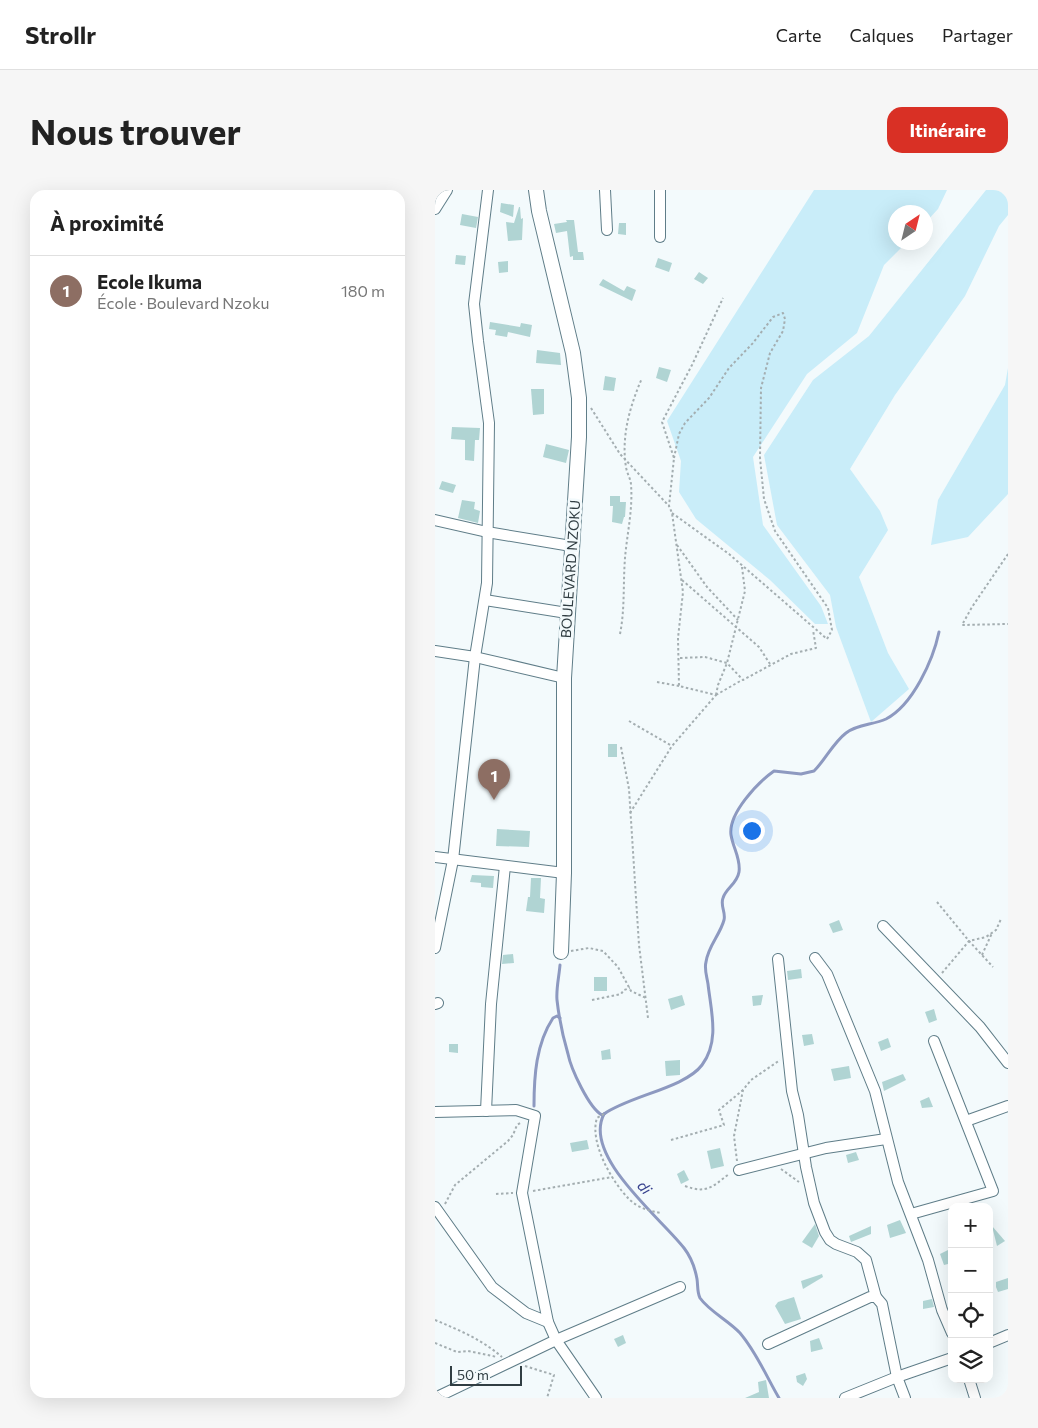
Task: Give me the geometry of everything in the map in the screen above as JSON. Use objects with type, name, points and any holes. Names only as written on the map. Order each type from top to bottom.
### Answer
[{"type":"street","points":[[435,209],[447,190]]},
{"type":"street","points":[[435,948],[453,860],[475,657],[485,600],[488,569],[489,423],[477,341],[475,304],[477,271],[488,190]]},
{"type":"street","name":"BOULEVARD NZOKU","points":[[536,190],[539,211],[573,353],[579,398],[579,437],[564,678],[564,873],[561,952]]},
{"type":"street","points":[[605,190],[607,230]]},
{"type":"street","points":[[660,190],[661,237]]},
{"type":"street","points":[[435,520],[487,532],[571,546]]},
{"type":"street","points":[[485,600],[567,613]]},
{"type":"street","points":[[435,650],[475,657],[564,678]]},
{"type":"street","points":[[435,857],[564,873]]},
{"type":"street","points":[[486,1111],[491,1004],[505,866]]},
{"type":"street","points":[[883,926],[980,1027],[1008,1063]]},
{"type":"street","points":[[815,958],[827,974],[875,1090],[898,1182],[928,1260],[942,1310],[948,1324]]},
{"type":"street","points":[[778,959],[792,1091],[813,1197],[825,1232],[830,1240],[857,1252],[866,1260],[876,1297],[882,1304],[897,1377],[905,1398]]},
{"type":"street","points":[[911,1214],[993,1191],[934,1041]]},
{"type":"street","points":[[966,1121],[1008,1106]]},
{"type":"street","points":[[435,1112],[516,1110],[535,1116],[522,1193],[548,1322],[556,1340],[595,1398]]},
{"type":"street","points":[[739,1170],[853,1143],[886,1139]]},
{"type":"street","points":[[437,1211],[492,1288],[526,1313],[548,1322]]},
{"type":"street","points":[[435,1397],[556,1340],[680,1287]]},
{"type":"street","points":[[768,1344],[876,1297]]},
{"type":"street","points":[[993,1341],[1008,1335]]},
{"type":"street","points":[[845,1398],[948,1359]]},
{"type":"street","points":[[970,1383],[975,1398]]},
{"type":"path","points":[[674,458],[662,422],[692,365],[723,298]]},
{"type":"path","points":[[669,506],[674,458],[679,434],[685,423],[709,398],[729,368],[753,343],[773,317],[783,313],[785,319],[783,331],[770,354],[761,388],[760,458],[764,499],[775,531],[828,608],[832,630],[827,639],[741,565],[672,513]]},
{"type":"path","points":[[620,634],[624,614],[625,555],[631,508],[631,483],[625,459],[626,431],[630,405],[642,378]]},
{"type":"path","points":[[579,398],[593,410],[606,433],[625,459],[669,506],[672,513],[683,592],[678,638],[680,658],[679,686]]},
{"type":"path","points":[[675,543],[707,587],[738,620]]},
{"type":"path","points":[[1008,554],[972,607],[962,626],[1008,624]]},
{"type":"path","points":[[716,695],[727,663],[745,591],[741,565]]},
{"type":"path","points":[[682,580],[736,625],[759,647],[770,664]]},
{"type":"path","points":[[630,812],[672,746],[716,695],[791,654],[816,648],[813,628]]},
{"type":"path","points":[[680,658],[705,657],[727,663],[743,680]]},
{"type":"path","points":[[657,682],[716,695]]},
{"type":"path","points":[[629,720],[672,746]]},
{"type":"path","points":[[621,747],[629,790],[639,945],[648,1018]]},
{"type":"path","points":[[937,902],[993,967]]},
{"type":"path","points":[[936,981],[969,941],[986,937],[996,930],[1001,920]]},
{"type":"path","points":[[982,955],[992,933]]},
{"type":"path","points":[[561,952],[589,948],[603,951],[617,967],[631,991],[646,998]]},
{"type":"path","points":[[591,1000],[621,994],[624,990],[630,988]]},
{"type":"path","points":[[671,1140],[724,1126],[719,1110],[743,1090],[751,1080],[788,1055]]},
{"type":"path","points":[[685,1186],[705,1190],[730,1173],[739,1170],[734,1136],[743,1090]]},
{"type":"path","points":[[605,1114],[597,1118],[595,1140],[612,1177],[629,1200],[645,1210],[661,1213]]},
{"type":"path","points":[[437,1211],[455,1185],[508,1141],[513,1135],[517,1124],[535,1116]]},
{"type":"path","points":[[770,1162],[804,1186],[813,1197]]},
{"type":"path","points":[[496,1194],[522,1193],[612,1177]]},
{"type":"path","points":[[435,1320],[456,1328],[462,1333],[474,1336],[503,1358]]},
{"type":"path","points":[[547,1398],[555,1375]]},
{"type":"shaded area","points":[[814,190],[947,190],[938,209],[933,214],[933,205],[888,205],[888,250],[899,250],[884,265],[857,333],[807,374],[753,457],[763,525],[821,606],[828,624],[815,624],[770,580],[696,519],[679,492],[681,461],[667,421]]},
{"type":"shaded area","points":[[986,190],[1008,190],[1008,215],[999,226],[965,296],[895,395],[850,469],[880,511],[888,530],[859,577],[888,653],[909,689],[871,722],[836,627],[830,595],[777,525],[764,455],[813,380],[869,336]]},
{"type":"shaded area","points":[[1008,368],[1008,494],[968,537],[931,545],[938,500],[1005,385]]},
{"type":"building","points":[[501,203],[514,205],[513,217],[500,212]]},
{"type":"building","points":[[519,207],[521,219],[523,218],[522,240],[508,241],[506,222],[514,223]]},
{"type":"building","points":[[462,214],[478,217],[476,228],[460,225]]},
{"type":"building","points":[[566,220],[574,220],[578,252],[583,252],[584,260],[573,260],[573,256],[570,257],[567,231],[556,233],[554,224],[567,222]]},
{"type":"building","points":[[619,223],[626,223],[626,235],[618,234]]},
{"type":"building","points":[[456,255],[466,256],[465,265],[455,264]]},
{"type":"building","points":[[658,258],[672,263],[669,272],[655,267]]},
{"type":"building","points":[[508,261],[508,272],[499,273],[498,262]]},
{"type":"building","points":[[699,272],[708,278],[703,284],[694,279]]},
{"type":"building","points":[[603,279],[624,291],[627,286],[636,290],[632,301],[599,285]]},
{"type":"building","points":[[490,322],[520,327],[521,323],[532,325],[530,337],[508,332],[507,337],[495,335],[496,330],[489,329]]},
{"type":"building","points":[[537,350],[560,353],[561,365],[536,363]]},
{"type":"building","points":[[659,367],[671,370],[667,382],[656,378]]},
{"type":"building","points":[[605,376],[616,378],[614,391],[603,390]]},
{"type":"building","points":[[531,389],[544,389],[544,414],[533,415]]},
{"type":"building","points":[[452,427],[480,428],[479,440],[475,440],[474,461],[465,460],[465,440],[451,439]]},
{"type":"building","points":[[546,444],[569,450],[566,463],[543,457]]},
{"type":"building","points":[[442,481],[456,485],[453,493],[439,489]]},
{"type":"building","points":[[610,496],[620,496],[620,502],[626,502],[625,517],[622,524],[612,522],[613,506],[610,506]]},
{"type":"building","points":[[462,500],[475,502],[474,509],[480,511],[478,523],[458,518]]},
{"type":"building","points":[[608,744],[617,744],[617,757],[608,757]]},
{"type":"building","points":[[488,761],[499,763],[497,774],[486,772]]},
{"type":"building","points":[[497,829],[530,831],[529,847],[496,846]]},
{"type":"building","points":[[472,875],[494,876],[493,888],[481,887],[481,883],[470,882]]},
{"type":"building","points":[[531,878],[541,878],[540,898],[545,899],[544,913],[526,911],[528,897],[530,897]]},
{"type":"building","points":[[839,920],[843,930],[833,933],[829,924]]},
{"type":"building","points":[[513,954],[514,963],[502,964],[503,955]]},
{"type":"building","points":[[801,969],[802,978],[788,980],[787,971]]},
{"type":"building","points":[[594,977],[607,977],[607,991],[594,991]]},
{"type":"building","points":[[682,995],[685,1005],[671,1010],[668,999]]},
{"type":"building","points":[[763,995],[761,1005],[753,1006],[752,996]]},
{"type":"building","points":[[934,1009],[937,1020],[929,1023],[925,1012]]},
{"type":"building","points":[[812,1034],[814,1044],[804,1046],[802,1035]]},
{"type":"building","points":[[888,1038],[891,1047],[881,1051],[878,1042]]},
{"type":"building","points":[[449,1044],[458,1044],[458,1053],[449,1052]]},
{"type":"building","points":[[610,1049],[611,1059],[602,1060],[601,1051]]},
{"type":"building","points":[[680,1060],[680,1075],[666,1076],[665,1061]]},
{"type":"building","points":[[849,1066],[851,1078],[834,1081],[831,1069]]},
{"type":"building","points":[[903,1074],[906,1080],[884,1091],[882,1082]]},
{"type":"building","points":[[929,1097],[933,1107],[922,1108],[920,1101]]},
{"type":"building","points":[[587,1140],[589,1149],[572,1152],[570,1143]]},
{"type":"building","points":[[720,1148],[724,1166],[711,1169],[707,1151]]},
{"type":"building","points":[[856,1152],[859,1160],[848,1163],[846,1155]]},
{"type":"building","points":[[684,1170],[689,1180],[681,1184],[677,1174]]},
{"type":"building","points":[[900,1220],[906,1233],[890,1238],[887,1225]]},
{"type":"building","points":[[815,1224],[819,1236],[812,1248],[802,1242]]},
{"type":"building","points":[[871,1226],[871,1234],[851,1242],[849,1236]]},
{"type":"building","points":[[993,1227],[1005,1241],[997,1246],[993,1230]]},
{"type":"building","points":[[948,1250],[948,1264],[944,1265],[940,1254]]},
{"type":"building","points":[[822,1274],[823,1277],[803,1289],[801,1281]]},
{"type":"building","points":[[1008,1278],[1008,1289],[998,1292],[996,1282]]},
{"type":"building","points":[[794,1297],[801,1319],[785,1324],[775,1306],[778,1302]]},
{"type":"building","points":[[932,1299],[934,1307],[923,1309],[923,1301]]},
{"type":"building","points":[[623,1335],[626,1343],[618,1347],[614,1339]]},
{"type":"building","points":[[819,1338],[823,1349],[811,1352],[810,1341]]},
{"type":"building","points":[[805,1373],[807,1379],[803,1386],[797,1382],[796,1376]]},
{"type":"building","points":[[766,1380],[769,1398],[745,1398],[759,1392],[758,1382]]},
{"type":"waterway","points":[[604,1114],[627,1102],[683,1080],[694,1073],[708,1056],[713,1036],[713,1026],[705,965],[709,951],[724,920],[723,898],[726,891],[736,880],[739,872],[739,863],[731,835],[731,827],[745,800],[774,771],[801,774],[814,771],[837,741],[850,730],[886,719],[896,712],[913,693],[927,668],[939,632]]},
{"type":"waterway","name":"di","points":[[560,965],[557,1000],[561,1027],[570,1061],[586,1097],[597,1111],[602,1115],[604,1114]]},
{"type":"waterway","points":[[534,1106],[537,1060],[543,1038],[553,1018],[557,1016],[560,1018]]},
{"type":"waterway","name":"di","points":[[604,1114],[600,1131],[604,1148],[614,1167],[627,1185],[686,1251],[695,1271],[700,1298],[740,1333],[779,1398]]},
{"type":"place","name":"Ecole Ikuma","points":[[494,800]]}]
